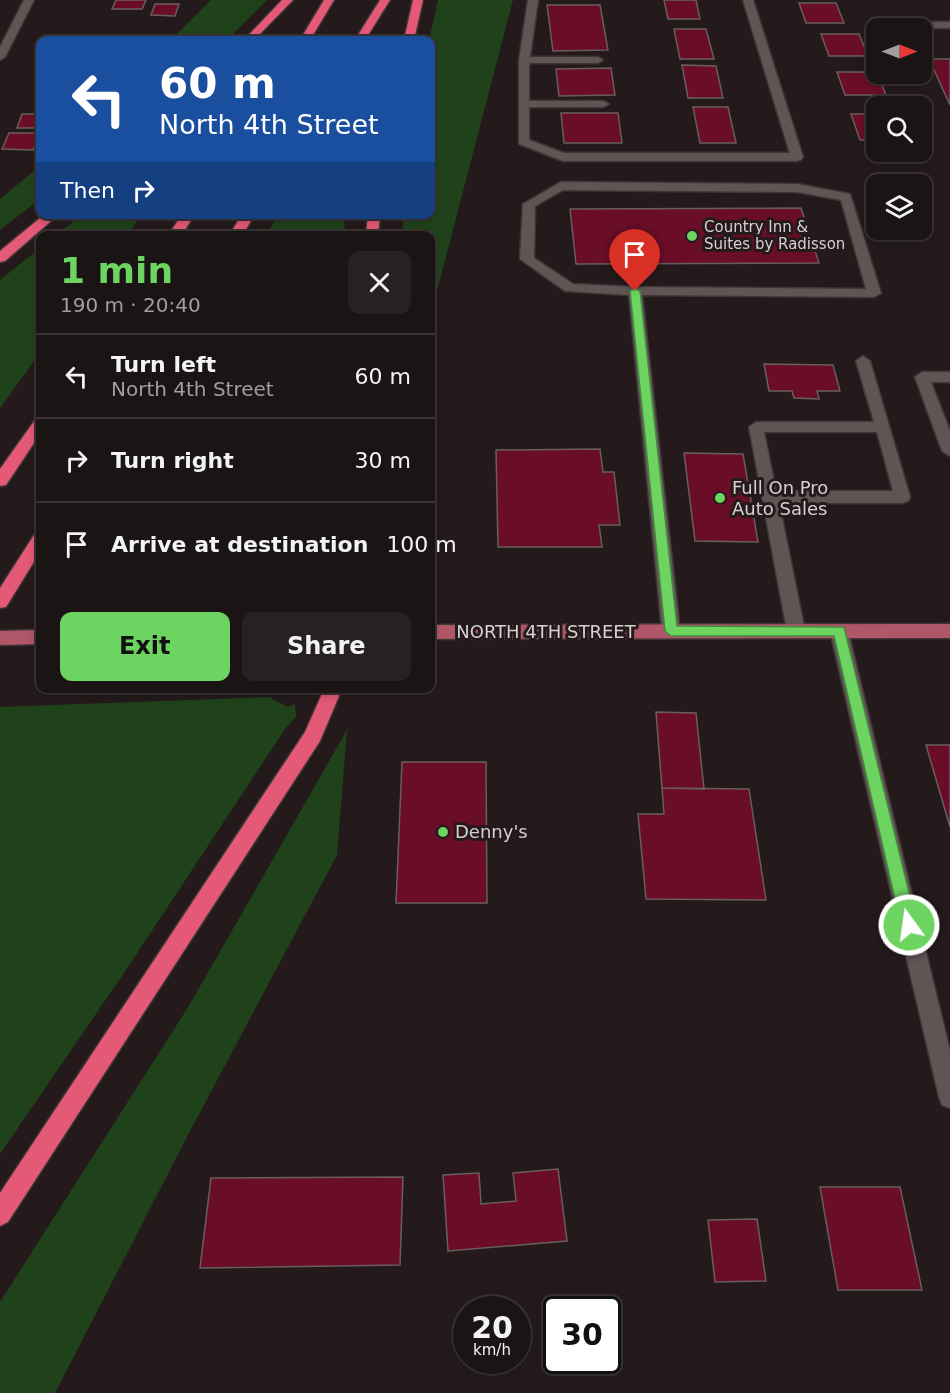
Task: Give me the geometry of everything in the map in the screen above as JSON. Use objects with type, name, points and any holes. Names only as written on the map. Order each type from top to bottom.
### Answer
[{"type":"highway","points":[[253,36],[288,0]]},
{"type":"highway","points":[[307,36],[329,0]]},
{"type":"highway","points":[[362,36],[385,0]]},
{"type":"highway","points":[[410,36],[418,0]]},
{"type":"highway","points":[[0,258],[47,219]]},
{"type":"highway","points":[[0,481],[36,430]]},
{"type":"highway","points":[[0,602],[36,545]]},
{"type":"highway","points":[[0,1214],[312,736],[330,693]]},
{"type":"main road","name":"NORTH 4TH STREET","points":[[435,632],[950,631]]},
{"type":"main road","points":[[0,638],[36,637]]},
{"type":"street","points":[[0,57],[29,0]]},
{"type":"street","points":[[533,0],[524,60],[523,142],[563,157],[797,157],[748,0]]},
{"type":"street","points":[[932,25],[950,25]]},
{"type":"street","points":[[524,60],[598,60]]},
{"type":"street","points":[[524,104],[603,104]]},
{"type":"street","points":[[561,186],[797,188],[846,197],[874,293],[671,292],[635,291],[570,288],[527,259],[529,204],[561,186]]},
{"type":"street","points":[[635,291],[671,631]]},
{"type":"street","points":[[770,497],[903,496],[863,361]]},
{"type":"street","points":[[950,377],[922,377],[950,451]]},
{"type":"street","points":[[796,631],[756,427],[883,427]]},
{"type":"street","points":[[839,631],[950,1097]]},
{"type":"green space","points":[[211,0],[267,0],[231,36],[175,36]]},
{"type":"green space","points":[[438,0],[513,0],[435,299],[435,231],[402,231],[404,219],[435,219],[435,36],[430,36]]},
{"type":"green space","points":[[36,169],[36,202],[0,230],[0,199]]},
{"type":"green space","points":[[77,219],[139,219],[130,231],[61,231]]},
{"type":"green space","points":[[276,219],[345,219],[344,231],[269,231]]},
{"type":"green space","points":[[36,251],[36,358],[0,408],[0,280]]},
{"type":"green space","points":[[269,697],[288,707],[295,704],[296,717],[285,729],[126,970],[0,1154],[0,707]]},
{"type":"green space","points":[[347,730],[337,855],[188,1135],[55,1393],[0,1393],[0,1302],[187,1009]]},
{"type":"building","points":[[116,0],[146,0],[142,9],[112,9]]},
{"type":"building","points":[[664,0],[696,0],[700,19],[668,19]]},
{"type":"building","points":[[799,3],[836,3],[844,23],[806,23]]},
{"type":"building","points":[[155,4],[179,4],[175,16],[151,15]]},
{"type":"building","points":[[547,5],[600,5],[608,50],[553,51]]},
{"type":"building","points":[[674,29],[706,29],[714,59],[680,59]]},
{"type":"building","points":[[821,34],[859,34],[866,51],[866,56],[829,56]]},
{"type":"building","points":[[932,59],[950,59],[950,105],[932,66]]},
{"type":"building","points":[[682,65],[716,66],[723,98],[688,98]]},
{"type":"building","points":[[611,68],[615,95],[559,96],[556,69]]},
{"type":"building","points":[[837,72],[866,72],[866,84],[881,84],[886,95],[845,95]]},
{"type":"building","points":[[693,107],[728,107],[736,143],[700,143]]},
{"type":"building","points":[[561,113],[618,113],[622,143],[564,143]]},
{"type":"building","points":[[22,114],[36,114],[36,128],[17,128]]},
{"type":"building","points":[[851,114],[866,114],[866,140],[860,140]]},
{"type":"building","points":[[9,133],[36,133],[33,150],[2,149]]},
{"type":"building","name":"Country Inn & Suites by Radisson","points":[[801,208],[819,263],[576,264],[570,209]]},
{"type":"building","points":[[764,364],[833,365],[840,391],[817,391],[819,399],[794,398],[792,391],[769,391]]},
{"type":"building","points":[[600,449],[603,472],[614,472],[620,525],[599,525],[602,547],[498,547],[496,450]]},
{"type":"building","name":"Full On Pro Auto Sales","points":[[684,453],[743,454],[758,542],[695,541]]},
{"type":"building","points":[[656,712],[696,713],[704,789],[662,788]]},
{"type":"building","points":[[926,745],[950,745],[950,827]]},
{"type":"building","name":"Denny's","points":[[402,762],[486,762],[487,903],[396,903]]},
{"type":"building","points":[[662,788],[749,789],[766,900],[646,899],[638,814],[664,814]]},
{"type":"building","points":[[558,1169],[567,1241],[448,1251],[443,1175],[479,1173],[481,1204],[516,1201],[513,1173]]},
{"type":"building","points":[[403,1177],[400,1265],[200,1268],[211,1178]]},
{"type":"building","points":[[820,1187],[900,1187],[922,1290],[838,1290]]},
{"type":"building","points":[[757,1219],[766,1281],[715,1282],[708,1220]]},
{"type":"place","name":"Country Inn & Suites by Radisson","points":[[692,236]]},
{"type":"place","name":"Full On Pro Auto Sales","points":[[720,498]]},
{"type":"place","name":"Denny's","points":[[443,832]]},
{"type":"route","points":[[635,291],[671,631],[839,631],[909,925]]}]
